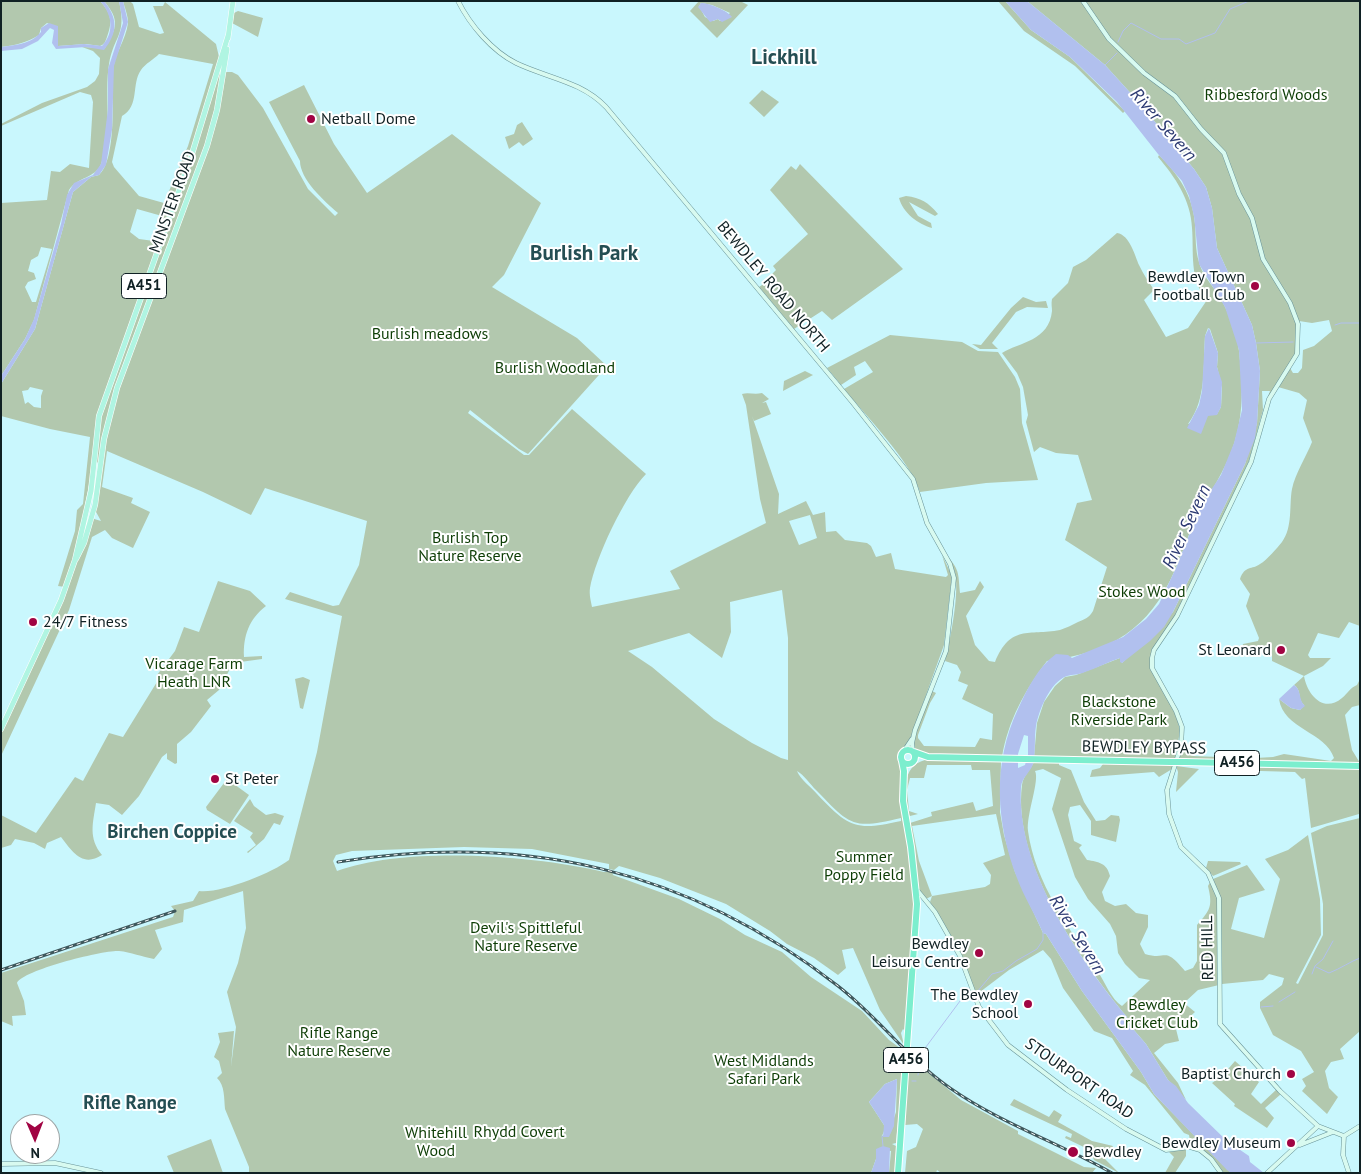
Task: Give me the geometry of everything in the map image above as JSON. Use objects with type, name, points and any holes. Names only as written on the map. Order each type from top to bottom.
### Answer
[{"type":"highway","points":[[904,751],[914,752]]},
{"type":"highway","name":"A456","points":[[898,1173],[917,902],[903,801],[904,780],[901,755],[904,751]]},
{"type":"highway","name":"A456","points":[[904,780],[915,758],[914,752]]},
{"type":"highway","name":"BEWDLEY BYPASS","points":[[914,752],[928,757],[1360,766]]},
{"type":"highway","name":"BEWDLEY BYPASS","points":[[913,762],[928,757]]},
{"type":"highway","points":[[902,761],[907,764],[913,762]]},
{"type":"main road","name":"MINSTER ROAD","points":[[89,517],[111,407],[207,146],[217,110],[233,1]]},
{"type":"main road","name":"BEWDLEY ROAD NORTH","points":[[458,1],[476,29],[506,57],[523,66],[587,90],[596,97],[853,403],[913,479],[927,523],[950,564],[954,578],[946,651],[913,738]]},
{"type":"main road","name":"RED HILL","points":[[1083,1],[1109,39],[1144,73],[1175,96],[1201,129],[1224,153],[1239,194],[1252,218],[1263,259],[1290,303],[1298,324],[1299,340],[1297,354],[1269,399],[1251,462],[1177,616],[1154,650],[1152,658],[1154,671],[1176,711],[1182,727],[1181,746],[1167,790],[1167,806],[1181,847],[1212,878],[1219,898],[1221,1026],[1289,1100],[1318,1126]]},
{"type":"main road","name":"MINSTER ROAD","points":[[89,517],[96,430],[102,407],[192,154],[228,36]]},
{"type":"main road","name":"A451","points":[[1,729],[61,600],[75,560],[84,543],[89,517]]},
{"type":"main road","points":[[904,751],[913,738]]},
{"type":"main road","points":[[913,738],[914,752]]},
{"type":"main road","name":"STOURPORT ROAD","points":[[916,888],[931,908],[960,956],[979,1007],[1010,1047],[1067,1090],[1126,1129],[1168,1150],[1190,1148],[1200,1150],[1212,1159],[1220,1172]]},
{"type":"main road","points":[[917,902],[926,902]]},
{"type":"main road","points":[[917,902],[931,908]]},
{"type":"main road","points":[[1268,1172],[1318,1126],[1344,1136]]},
{"type":"main road","points":[[1344,1136],[1360,1126]]},
{"type":"main road","points":[[1323,1135],[1327,1130]]},
{"type":"main road","points":[[1296,1146],[1333,1132]]},
{"type":"main road","points":[[1344,1136],[1343,1155],[1349,1173]]},
{"type":"main road","points":[[1,1164],[55,1163],[101,1173]]},
{"type":"main road","points":[[1213,1172],[1220,1172]]},
{"type":"green space","points":[[1,1],[100,1],[107,9],[110,18],[109,31],[105,43],[100,46],[86,44],[58,46],[58,28],[47,23],[41,28],[39,35],[34,38],[1,47]]},
{"type":"green space","points":[[104,1],[119,1],[122,22],[109,64],[105,152],[99,169],[77,182],[69,190],[34,320],[25,339],[1,376],[1,203],[47,200],[51,171],[60,172],[70,164],[89,168],[93,102],[91,95],[80,92],[1,126],[1,124],[42,103],[87,87],[95,81],[99,74],[100,58],[93,51],[82,47],[105,48],[115,24],[115,19]],"holes":[[[41,247],[52,249],[36,302],[32,302],[25,287],[28,282],[36,279],[34,273],[28,271],[31,260],[38,256]]]},
{"type":"green space","points":[[123,1],[130,1],[133,4],[139,27],[160,34],[164,33],[153,6],[163,6],[165,2],[216,44],[219,57],[207,109],[220,72],[232,72],[238,75],[263,108],[308,189],[335,216],[338,213],[319,196],[308,182],[301,168],[300,161],[269,102],[304,85],[334,144],[367,193],[452,134],[541,203],[504,275],[492,287],[577,338],[607,366],[528,454],[470,410],[468,413],[524,455],[529,455],[572,409],[646,474],[620,512],[604,545],[590,588],[592,607],[680,589],[670,571],[766,523],[760,499],[746,405],[742,394],[745,393],[762,393],[769,399],[762,403],[766,402],[771,414],[754,421],[752,416],[779,494],[778,514],[806,501],[813,515],[825,512],[826,532],[836,531],[845,540],[867,543],[871,546],[876,557],[891,553],[895,569],[946,577],[948,575],[942,555],[952,576],[944,645],[911,737],[900,755],[904,817],[902,818],[910,849],[914,905],[905,1031],[903,1029],[901,1033],[904,1045],[880,1010],[853,948],[842,950],[846,968],[838,975],[814,958],[787,944],[770,931],[726,904],[660,878],[619,866],[614,870],[609,869],[609,864],[532,849],[464,847],[352,851],[336,855],[333,861],[337,871],[365,863],[398,858],[469,856],[542,861],[612,872],[613,875],[679,899],[720,919],[745,935],[782,952],[811,977],[862,1011],[889,1040],[900,1048],[904,1056],[896,1143],[892,1144],[896,1146],[896,1173],[889,1173],[891,1151],[876,1149],[876,1159],[871,1173],[249,1173],[249,1167],[225,1109],[223,1088],[217,1078],[222,1073],[219,1061],[214,1057],[220,1042],[218,1033],[234,1031],[231,1067],[236,1027],[227,992],[238,963],[246,928],[243,891],[184,910],[183,922],[155,930],[162,949],[154,959],[119,951],[81,957],[33,972],[17,983],[24,1001],[26,1015],[12,1016],[13,1026],[1,1021],[1,973],[173,917],[175,911],[171,906],[193,901],[199,891],[220,889],[246,882],[271,871],[289,860],[317,752],[342,616],[285,599],[290,592],[333,606],[339,605],[359,565],[367,521],[265,488],[251,515],[203,492],[107,451],[102,487],[133,498],[131,503],[150,512],[133,548],[112,538],[105,530],[92,537],[69,610],[1,756],[1,729],[65,587],[58,586],[75,531],[77,510],[83,504],[90,437],[1,416],[1,384],[35,329],[73,192],[91,177],[99,175],[105,167],[109,155],[112,126],[113,71],[128,23]],"holes":[[[159,54],[213,64],[188,146],[164,203],[139,196],[114,167],[112,162],[122,116],[131,107],[136,82],[143,68]],[[137,209],[162,216],[154,241],[139,239],[130,232]],[[30,387],[43,390],[41,408],[34,407],[28,402],[25,404],[22,391],[28,390]],[[101,462],[95,510],[101,521],[91,518],[75,559],[93,463]],[[810,515],[817,538],[799,545],[789,521]],[[782,590],[788,638],[788,760],[752,743],[714,719],[652,667],[628,651],[689,633],[722,658],[731,632],[730,602]],[[797,771],[837,811],[853,822],[872,824],[901,818],[901,821],[873,826],[854,824],[837,814]],[[897,1079],[896,1112],[889,1133],[882,1136],[885,1129],[884,1125],[869,1102],[885,1084]]]},
{"type":"green space","points":[[699,1],[740,1],[748,5],[717,38],[690,11]],"holes":[[[701,3],[712,5],[730,13],[720,21],[718,19],[713,21],[705,17],[699,6]]]},
{"type":"green space","points":[[998,1],[1005,1],[1031,30],[1070,57],[1125,111],[1123,113],[1075,66],[1024,31]]},
{"type":"green space","name":"Ribbesford Woods","points":[[1027,1],[1360,1],[1360,626],[1349,622],[1339,638],[1318,633],[1308,655],[1310,658],[1331,658],[1323,666],[1304,676],[1272,661],[1272,654],[1264,646],[1242,647],[1243,644],[1258,641],[1259,638],[1246,606],[1250,594],[1240,579],[1246,570],[1263,562],[1282,542],[1288,530],[1293,483],[1312,442],[1303,418],[1307,400],[1299,393],[1278,387],[1290,368],[1293,373],[1298,373],[1302,368],[1303,350],[1314,346],[1332,331],[1329,320],[1312,323],[1299,321],[1298,343],[1291,362],[1267,399],[1270,391],[1262,391],[1263,410],[1249,461],[1177,613],[1151,652],[1153,672],[1177,717],[1180,731],[1175,759],[1034,757],[1037,723],[1044,702],[1055,686],[1065,677],[1076,675],[1120,658],[1122,663],[1173,612],[1245,464],[1257,423],[1260,371],[1256,343],[1252,325],[1217,248],[1212,208],[1206,187],[1194,169],[1105,65]]},
{"type":"green space","points":[[238,11],[263,18],[258,37],[232,23],[234,13]]},
{"type":"green space","points":[[762,90],[779,102],[764,117],[749,103]]},
{"type":"green space","points":[[522,122],[533,139],[523,146],[519,142],[509,149],[505,137],[514,134],[517,125]]},
{"type":"green space","name":"Stokes Wood","points":[[1159,155],[1173,170],[1188,195],[1194,214],[1200,266],[1232,321],[1239,351],[1242,383],[1241,413],[1235,442],[1219,478],[1196,517],[1178,564],[1165,591],[1140,623],[1125,635],[1109,644],[1070,657],[1047,661],[1018,706],[1008,731],[1002,757],[924,755],[915,750],[915,735],[919,720],[932,691],[936,693],[930,703],[918,735],[924,746],[975,747],[980,738],[992,740],[993,714],[962,699],[968,685],[958,681],[961,672],[957,665],[945,661],[956,602],[956,579],[954,570],[945,553],[957,572],[960,593],[975,590],[980,581],[984,587],[966,616],[975,645],[989,661],[995,662],[1007,642],[1014,637],[1021,634],[1060,630],[1087,618],[1093,611],[1107,567],[1065,540],[1077,503],[1092,500],[1078,455],[1056,453],[1040,447],[1034,452],[1026,422],[1028,415],[1023,387],[1017,373],[1002,353],[1040,335],[1050,321],[1052,299],[1068,283],[1073,267],[1086,260],[1117,233],[1129,242],[1154,290],[1144,300],[1166,337],[1188,328],[1207,300],[1197,284],[1195,275],[1189,208],[1181,189],[1158,157]],"holes":[[[1208,328],[1218,353],[1217,367],[1222,388],[1221,407],[1217,414],[1211,414],[1188,424],[1194,414],[1201,393],[1205,336]]]},
{"type":"green space","points":[[800,164],[903,269],[832,320],[822,311],[794,329],[759,287],[771,279],[770,276],[776,270],[773,266],[808,234],[770,190],[791,166],[796,170]]},
{"type":"green space","points":[[906,196],[924,201],[938,214],[935,216],[909,202],[918,216],[931,223],[932,228],[916,221],[908,213],[899,198]]},
{"type":"green space","points":[[1023,297],[1036,302],[1046,301],[1048,308],[1027,307],[1016,312],[992,343],[998,349],[980,349],[972,344],[981,345],[1011,308]]},
{"type":"green space","points":[[890,335],[962,342],[978,351],[998,352],[1015,377],[1020,389],[1022,423],[1038,480],[986,483],[920,492],[915,480],[898,453],[844,389],[873,372],[865,361],[854,367],[856,375],[841,385],[827,368]]},
{"type":"green space","points":[[805,371],[813,375],[783,391],[784,381]]},
{"type":"green space","name":"Vicarage Farm Heath LNR","points":[[218,581],[250,591],[266,606],[251,622],[246,635],[244,649],[244,657],[262,656],[262,659],[233,663],[219,690],[207,700],[211,706],[191,732],[177,744],[177,763],[175,764],[167,759],[167,753],[162,757],[139,796],[122,815],[109,805],[96,803],[93,836],[102,855],[95,859],[83,859],[61,837],[47,843],[45,849],[34,843],[15,839],[11,845],[1,848],[1,815],[36,833],[75,777],[83,781],[109,733],[123,737],[160,677],[157,675],[175,651],[184,627],[199,632]]},
{"type":"green space","points":[[1304,676],[1312,695],[1322,703],[1328,704],[1342,698],[1357,685],[1360,679],[1360,705],[1352,707],[1345,715],[1352,750],[1360,763],[1222,760],[1273,757],[1284,754],[1331,761],[1334,758],[1330,749],[1323,742],[1296,724],[1282,709],[1279,699],[1291,708],[1300,710],[1304,705],[1298,689],[1294,685]]},
{"type":"green space","points":[[303,677],[310,680],[303,709],[300,708],[295,679]]},
{"type":"green space","points":[[1183,747],[1193,756],[1219,757],[1221,760],[1179,759]]},
{"type":"green space","points":[[925,760],[1001,761],[1000,812],[1004,835],[1015,872],[1043,933],[1046,934],[1082,991],[1141,1072],[1154,1094],[1231,1173],[1224,1173],[1204,1151],[1191,1146],[1189,1135],[1184,1133],[1145,1085],[1130,1075],[1133,1071],[1112,1038],[1094,1031],[1063,988],[1051,959],[1043,950],[1009,970],[976,995],[961,954],[930,902],[932,896],[926,899],[919,889],[910,823],[932,816],[931,812],[973,802],[976,811],[993,806],[990,770],[972,770],[971,765],[927,765],[924,778],[910,778],[907,790],[909,811],[918,814],[910,816],[908,814],[905,790],[906,782],[912,768],[917,763]],"holes":[[[996,814],[1005,855],[983,863],[991,875],[990,884],[985,887],[932,896],[919,861],[912,826]]]},
{"type":"green space","name":"Bewdley Cricket Club","points":[[1059,761],[1059,765],[1071,770],[1084,802],[1096,821],[1105,820],[1111,815],[1119,816],[1116,842],[1091,835],[1091,821],[1080,805],[1070,807],[1068,815],[1074,841],[1082,845],[1079,848],[1087,860],[1102,864],[1109,872],[1110,876],[1102,892],[1105,901],[1115,906],[1126,904],[1136,913],[1148,915],[1148,927],[1140,944],[1145,954],[1169,956],[1185,971],[1193,968],[1197,961],[1197,925],[1209,908],[1208,886],[1211,880],[1218,897],[1219,985],[1198,990],[1184,1003],[1195,1012],[1176,1029],[1179,1041],[1165,1044],[1154,1053],[1178,1083],[1186,1100],[1168,1080],[1146,1044],[1127,1022],[1127,1017],[1089,968],[1070,939],[1038,877],[1028,846],[1022,815],[1022,785],[1025,776],[1034,762]],"holes":[[[1043,769],[1061,778],[1052,809],[1075,877],[1088,899],[1110,924],[1116,936],[1118,953],[1125,964],[1139,978],[1150,980],[1122,1006],[1111,995],[1101,976],[1055,905],[1038,869],[1032,850],[1028,824],[1036,782],[1035,771]]]},
{"type":"green space","points":[[1103,764],[1173,765],[1172,769],[1159,777],[1154,772],[1090,777],[1092,770],[1100,768]]},
{"type":"green space","points":[[1176,766],[1199,769],[1176,792],[1178,772]]},
{"type":"green space","points":[[1227,767],[1360,769],[1359,814],[1311,828],[1305,778],[1302,779],[1295,772],[1227,770]]},
{"type":"green space","points":[[227,779],[249,795],[230,824],[207,810],[206,807]]},
{"type":"green space","points":[[250,799],[254,806],[266,815],[275,813],[284,816],[280,825],[274,823],[264,839],[248,853],[256,845],[250,837],[253,833],[234,821]]},
{"type":"green space","points":[[1360,818],[1360,1031],[1340,1049],[1344,1059],[1331,1062],[1325,1071],[1329,1088],[1338,1097],[1327,1114],[1302,1091],[1306,1086],[1302,1079],[1314,1072],[1301,1051],[1273,1035],[1260,1008],[1260,1002],[1282,985],[1284,978],[1269,974],[1263,980],[1222,984],[1220,906],[1213,879],[1247,865],[1265,890],[1239,898],[1231,929],[1264,938],[1280,879],[1265,859],[1288,850],[1308,835],[1320,899],[1321,935],[1296,983],[1298,984],[1323,935],[1323,904],[1311,833],[1327,826]]},
{"type":"green space","points":[[1208,861],[1240,862],[1241,864],[1213,876],[1206,868]]},
{"type":"green space","points":[[911,1058],[961,1100],[1018,1131],[1018,1134],[1084,1167],[1096,1168],[1092,1173],[941,1173],[937,1170],[936,1173],[905,1173],[907,1151],[916,1147],[923,1129],[917,1124],[905,1125],[908,1065]]},
{"type":"green space","points":[[1235,1061],[1259,1082],[1251,1094],[1261,1104],[1277,1089],[1281,1094],[1265,1108],[1274,1118],[1267,1128],[1234,1106],[1235,1104],[1212,1083],[1222,1076]]},
{"type":"green space","points":[[1014,1099],[1049,1117],[1054,1110],[1062,1115],[1058,1122],[1092,1141],[1113,1146],[1105,1159],[1119,1173],[1094,1160],[1090,1150],[1065,1138],[1066,1136],[1071,1138],[1072,1134],[1010,1105]]},
{"type":"green space","points":[[211,1139],[223,1173],[174,1173],[167,1156]]},
{"type":"green space","points":[[1186,1149],[1186,1156],[1175,1173],[1165,1173],[1174,1157],[1169,1152]]},
{"type":"water","points":[[100,1],[104,1],[109,7],[115,26],[112,38],[104,50],[86,47],[56,49],[52,43],[54,30],[50,28],[38,41],[22,49],[1,51],[1,47],[12,46],[33,39],[41,32],[41,28],[49,23],[58,26],[58,46],[84,44],[102,46],[109,35],[110,23],[107,12]]},
{"type":"water","points":[[119,1],[123,1],[128,22],[114,66],[112,130],[106,165],[99,175],[91,177],[73,192],[35,329],[1,384],[1,376],[25,339],[34,319],[61,224],[67,195],[74,183],[93,175],[101,164],[108,109],[108,69],[123,23]]},
{"type":"water","points":[[1005,1],[1027,1],[1105,65],[1194,169],[1206,187],[1212,208],[1217,248],[1252,325],[1260,371],[1255,438],[1245,464],[1173,612],[1164,627],[1150,641],[1122,663],[1120,658],[1083,673],[1067,676],[1055,684],[1046,697],[1037,720],[1033,764],[1024,778],[1021,787],[1022,817],[1039,879],[1071,939],[1089,967],[1127,1017],[1127,1022],[1146,1044],[1168,1080],[1176,1086],[1188,1103],[1227,1141],[1249,1156],[1250,1162],[1264,1173],[1231,1173],[1154,1094],[1141,1072],[1082,991],[1046,934],[1043,933],[1017,878],[1005,836],[1000,794],[1004,751],[1018,709],[1029,686],[1038,672],[1056,654],[1068,655],[1072,658],[1123,637],[1146,619],[1159,604],[1176,568],[1201,505],[1221,475],[1234,443],[1242,410],[1239,350],[1225,307],[1199,264],[1194,216],[1189,196],[1182,181],[1117,102],[1070,57],[1031,30]],"holes":[[[1024,735],[1028,736],[1028,755],[1025,765],[1018,768],[1018,754]]]},
{"type":"water","points":[[701,3],[709,4],[727,12],[732,17],[722,22],[718,19],[710,22],[698,7]]},
{"type":"water","points":[[1209,328],[1218,353],[1217,367],[1222,382],[1221,407],[1217,415],[1208,416],[1201,434],[1187,428],[1199,405],[1202,391],[1205,336]]},
{"type":"water","points":[[1294,685],[1305,706],[1300,710],[1291,708],[1279,699]]},
{"type":"water","points":[[897,1079],[894,1126],[889,1137],[883,1137],[884,1125],[869,1102],[885,1084]]},
{"type":"water","points":[[883,1146],[890,1148],[889,1173],[871,1173],[876,1159],[876,1149]]},
{"type":"waterway","points":[[1118,42],[1123,31],[1131,23],[1161,39],[1179,39],[1186,44],[1215,33],[1230,9],[1249,1]]},
{"type":"waterway","points":[[1105,65],[1117,53]]},
{"type":"waterway","points":[[1335,325],[1341,323],[1360,323]]},
{"type":"waterway","points":[[1256,343],[1293,342]]},
{"type":"waterway","points":[[977,992],[992,974],[1003,971],[1037,949],[1043,940],[1043,933]]},
{"type":"waterway","points":[[1312,974],[1315,966],[1323,959],[1333,941]]},
{"type":"waterway","points":[[1316,967],[1329,973],[1360,958]]},
{"type":"waterway","points":[[1279,1002],[1295,992]]},
{"type":"waterway","points":[[918,1075],[919,1069],[914,1063],[963,997],[970,997]]},
{"type":"waterway","points":[[1261,1007],[1273,1006]]},
{"type":"waterway","points":[[882,1136],[883,1146]]},
{"type":"railway","points":[[338,862],[407,854],[473,852],[538,857],[602,869],[663,887],[723,913],[781,946],[853,998],[920,1064],[950,1088],[989,1112],[1112,1173]]},
{"type":"railway","points":[[1,970],[175,911]]},
{"type":"place","name":"Netball Dome","points":[[311,119]]},
{"type":"place","name":"Bewdley Town Football Club","points":[[1255,286]]},
{"type":"place","name":"24/7 Fitness","points":[[33,622]]},
{"type":"place","name":"St Leonard","points":[[1281,650]]},
{"type":"place","name":"St Peter","points":[[215,779]]},
{"type":"place","name":"Bewdley Leisure Centre","points":[[979,953]]},
{"type":"place","name":"The Bewdley School","points":[[1028,1004]]},
{"type":"place","name":"Baptist Church","points":[[1291,1074]]},
{"type":"place","name":"Bewdley Museum","points":[[1291,1143]]},
{"type":"place","name":"Bewdley","points":[[1073,1152]]},
{"type":"district","name":"Lickhill","points":[[784,58]]},
{"type":"district","name":"Burlish Park","points":[[584,254]]},
{"type":"district","name":"Birchen Coppice","points":[[172,833]]},
{"type":"district","name":"Rifle Range","points":[[130,1104]]},
{"type":"water label","name":"River Severn","points":[[1163,125]]},
{"type":"water label","name":"River Severn","points":[[1187,527]]},
{"type":"water label","name":"River Severn","points":[[1077,935]]},
{"type":"park label","name":"Burlish meadows","points":[[430,334]]},
{"type":"park label","name":"Burlish Woodland","points":[[555,368]]},
{"type":"park label","name":"Burlish Top Nature Reserve","points":[[470,547]]},
{"type":"park label","name":"Blackstone Riverside Park","points":[[1119,711]]},
{"type":"park label","name":"Summer Poppy Field","points":[[864,866]]},
{"type":"park label","name":"Devil's Spittleful Nature Reserve","points":[[526,937]]},
{"type":"park label","name":"Rifle Range Nature Reserve","points":[[339,1042]]},
{"type":"park label","name":"West Midlands Safari Park","points":[[764,1070]]},
{"type":"park label","name":"Rhydd Covert","points":[[519,1132]]},
{"type":"park label","name":"Whitehill Wood","points":[[436,1142]]}]
